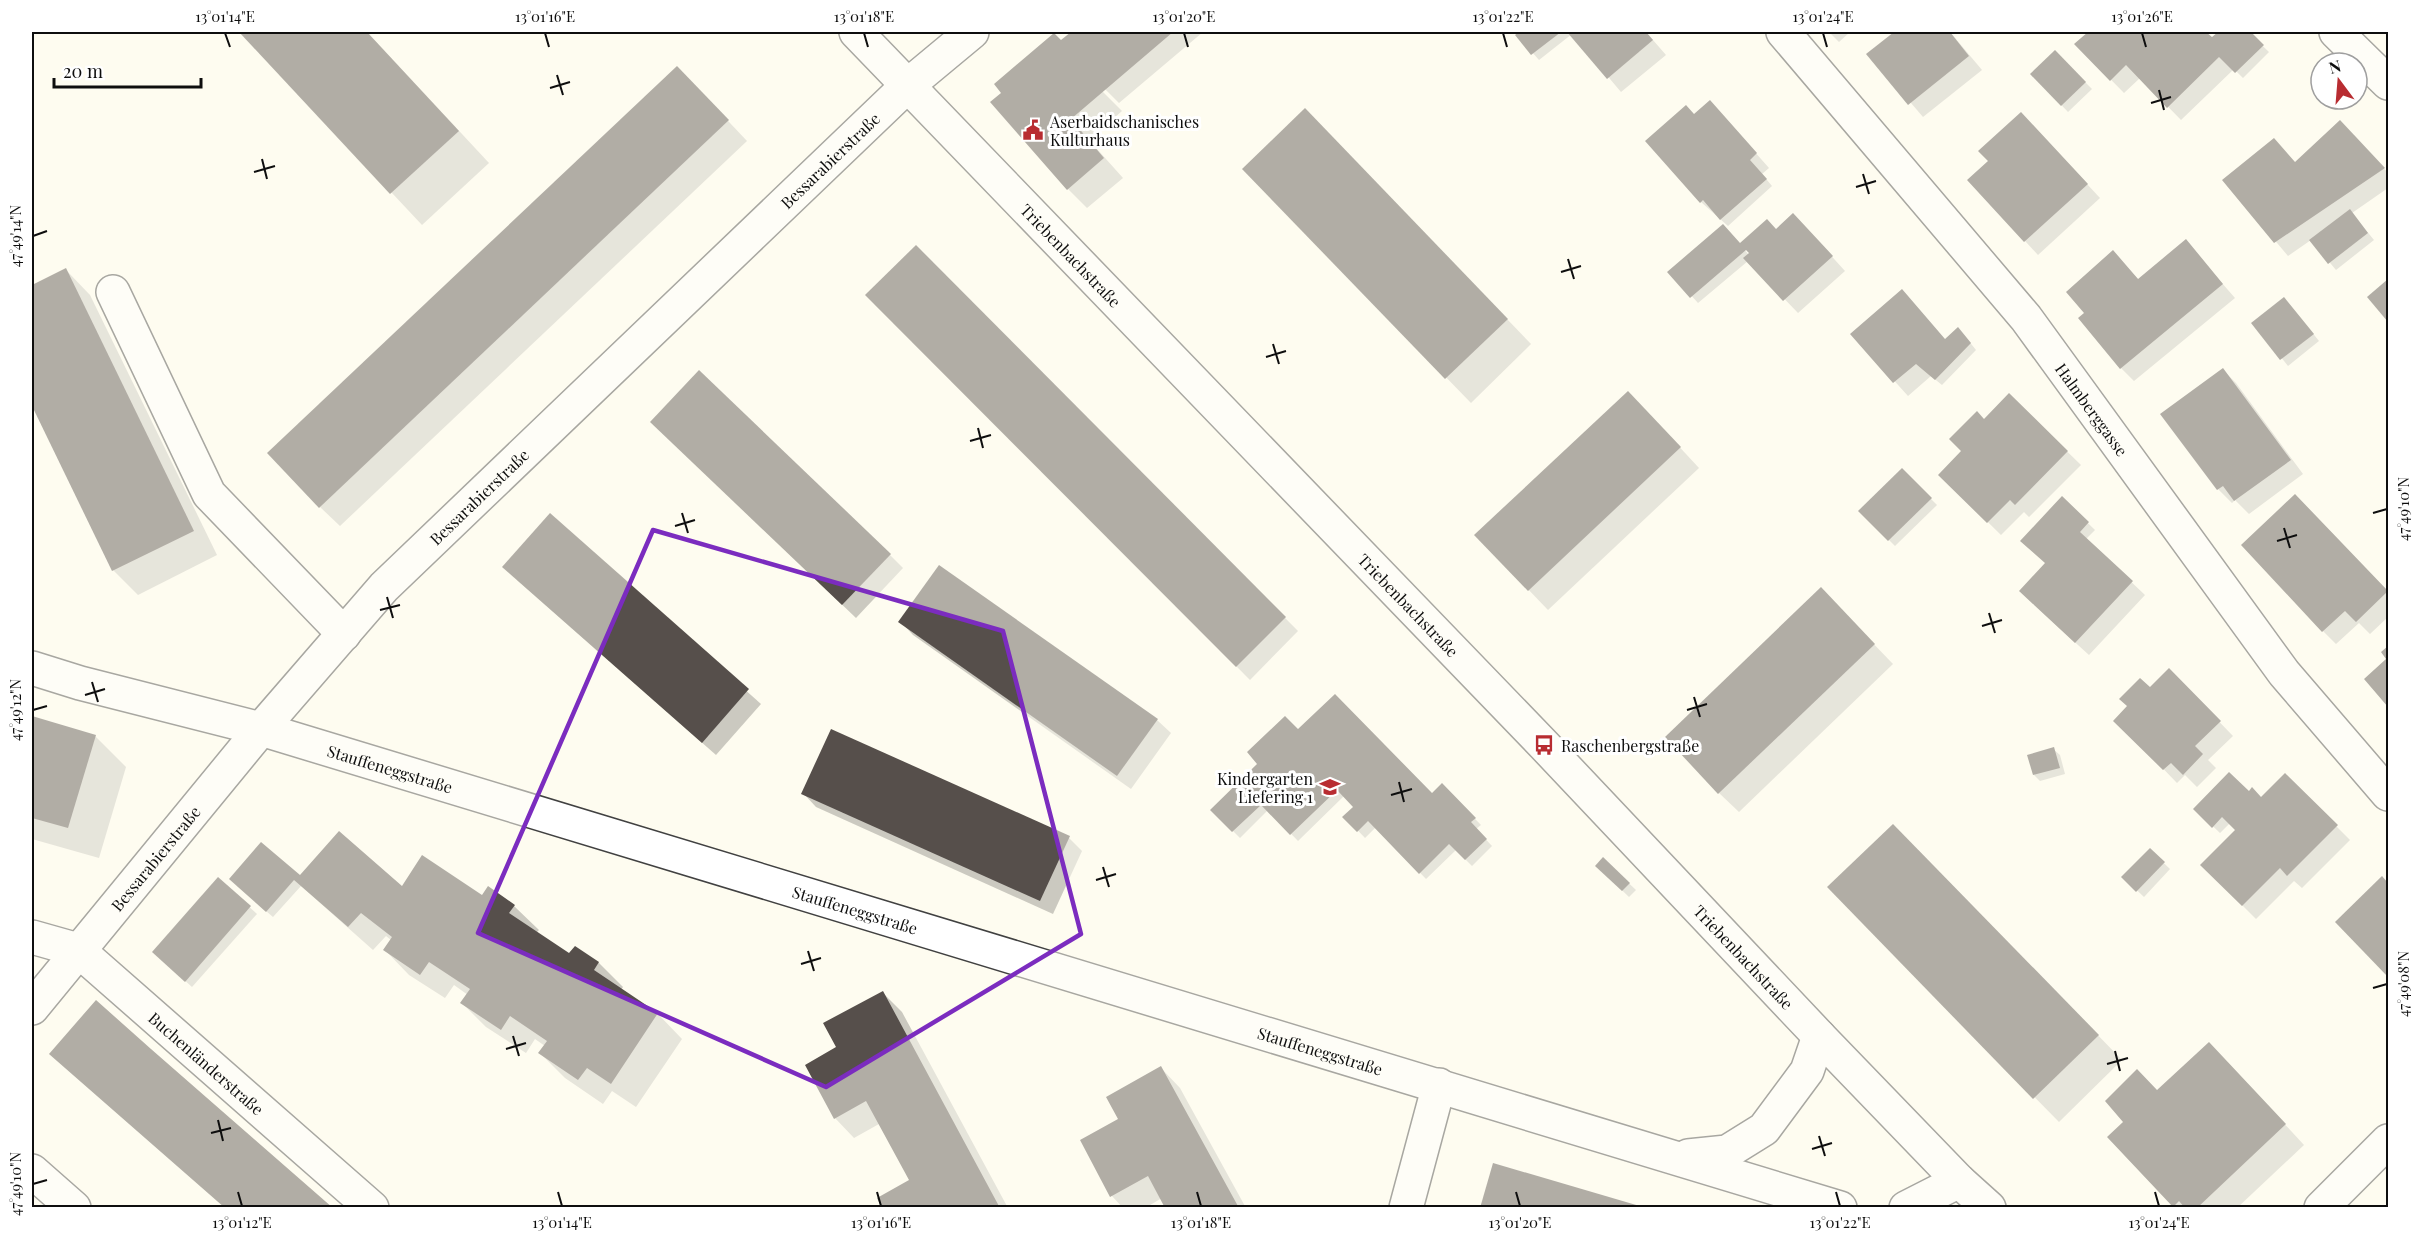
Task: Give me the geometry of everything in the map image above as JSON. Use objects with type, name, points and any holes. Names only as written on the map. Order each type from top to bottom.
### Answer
[{"type":"street","name":"Triebenbachstraße","points":[[856,32],[1544,745],[1959,1181]]},
{"type":"street","name":"Bessarabierstraße","points":[[32,1008],[261,729],[384,587],[907,86],[972,32]]},
{"type":"street","name":"Halmberggasse","points":[[1783,32],[2026,318],[2284,673],[2388,794]]},
{"type":"street","points":[[2336,32],[2388,82]]},
{"type":"street","points":[[113,292],[209,494],[344,634]]},
{"type":"street","name":"Stauffeneggstraße","points":[[32,668],[90,686],[261,729],[1677,1156],[1840,1208]]},
{"type":"street","name":"Buchenländerstraße","points":[[32,937],[78,950],[372,1208]]},
{"type":"street","name":"Stauffeneggstraße","points":[[1677,1156],[1727,1152],[1764,1129],[1807,1071],[1819,1036]]},
{"type":"street","points":[[1406,1208],[1439,1085]]},
{"type":"street","points":[[2321,1208],[2388,1140]]},
{"type":"street","points":[[32,1171],[74,1208]]},
{"type":"street","points":[[1906,1208],[1959,1181],[1989,1208]]},
{"type":"highlighted area","points":[[653,530],[1003,631],[1081,934],[826,1087],[478,933]]},
{"type":"building","points":[[239,32],[367,32],[459,131],[390,194]]},
{"type":"building","points":[[1071,32],[1173,32],[1071,119],[1104,158],[1067,190],[990,102],[1001,93],[994,84],[1054,33],[1061,40]]},
{"type":"building","points":[[1519,32],[1561,32],[1531,55],[1515,35]]},
{"type":"building","points":[[1567,32],[1646,32],[1653,40],[1607,79]]},
{"type":"building","points":[[1894,32],[1950,32],[1969,56],[1908,105],[1866,54]]},
{"type":"building","points":[[2088,32],[2206,32],[2212,37],[2218,32],[2251,32],[2264,45],[2235,73],[2219,57],[2167,108],[2126,65],[2110,81],[2074,44]]},
{"type":"building","points":[[2055,50],[2086,82],[2061,106],[2030,74]]},
{"type":"building","points":[[677,66],[729,120],[319,508],[267,453]]},
{"type":"building","points":[[1710,100],[1757,153],[1750,160],[1767,179],[1720,220],[1703,200],[1700,203],[1645,141],[1686,105],[1694,114]]},
{"type":"building","points":[[1305,108],[1508,319],[1445,379],[1242,169]]},
{"type":"building","points":[[2021,112],[2088,184],[2024,242],[1967,180],[1988,161],[1978,151]]},
{"type":"building","points":[[2340,120],[2385,168],[2274,243],[2222,180],[2274,138],[2295,162]]},
{"type":"building","points":[[2350,209],[2368,233],[2328,264],[2309,240]]},
{"type":"building","points":[[1793,213],[1833,256],[1783,301],[1743,258],[1749,253],[1746,250],[1690,298],[1667,272],[1723,224],[1740,243],[1767,219],[1776,229]]},
{"type":"building","points":[[2186,239],[2223,284],[2120,369],[2078,318],[2084,313],[2066,292],[2113,250],[2138,279]]},
{"type":"building","points":[[916,245],[1286,617],[1236,667],[865,295]]},
{"type":"building","points":[[66,268],[194,531],[112,571],[32,406],[32,285]]},
{"type":"building","points":[[2388,279],[2388,322],[2367,297]]},
{"type":"building","points":[[1902,289],[1945,339],[1958,327],[1971,343],[1935,380],[1916,364],[1893,383],[1850,334]]},
{"type":"building","points":[[2284,297],[2314,334],[2280,360],[2251,323]]},
{"type":"building","points":[[2223,368],[2291,460],[2234,501],[2223,486],[2217,490],[2160,414]]},
{"type":"building","points":[[699,370],[891,554],[842,605],[650,422]]},
{"type":"building","points":[[1628,391],[1681,447],[1528,591],[1474,535]]},
{"type":"building","points":[[2009,393],[2068,451],[2015,505],[2010,500],[1987,523],[1938,475],[1961,451],[1949,439],[1977,411],[1984,419]]},
{"type":"building","points":[[1902,468],[1932,498],[1888,541],[1858,511]]},
{"type":"building","points":[[2295,494],[2388,591],[2356,622],[2345,611],[2322,632],[2241,545]]},
{"type":"building","points":[[2062,496],[2089,522],[2080,532],[2133,581],[2075,643],[2019,591],[2045,563],[2020,541]]},
{"type":"building","points":[[550,513],[749,689],[702,743],[502,567]]},
{"type":"building","points":[[939,565],[1158,719],[1117,776],[898,622]]},
{"type":"building","points":[[1821,587],[1875,644],[1718,794],[1665,737]]},
{"type":"building","points":[[2388,646],[2388,707],[2364,679],[2386,659],[2381,652]]},
{"type":"building","points":[[2169,668],[2221,721],[2195,746],[2203,754],[2183,775],[2171,763],[2163,770],[2113,721],[2127,706],[2119,699],[2140,678],[2150,687]]},
{"type":"building","name":"Kindergarten Liefering 1","points":[[1335,694],[1432,793],[1442,783],[1476,818],[1471,822],[1487,839],[1465,860],[1449,844],[1419,874],[1368,821],[1357,832],[1342,817],[1353,807],[1337,790],[1290,835],[1261,805],[1232,832],[1210,810],[1257,764],[1247,752],[1285,716],[1298,729]]},
{"type":"building","points":[[32,716],[96,735],[68,828],[32,818]]},
{"type":"building","points":[[831,729],[1070,836],[1040,901],[801,794]]},
{"type":"building","points":[[2054,747],[2060,768],[2033,775],[2027,755]]},
{"type":"building","points":[[2229,772],[2249,791],[2252,787],[2261,797],[2285,773],[2338,825],[2287,876],[2280,868],[2242,906],[2200,865],[2235,830],[2222,817],[2212,828],[2193,809]]},
{"type":"building","points":[[1893,824],[2099,1035],[2033,1099],[1827,887]]},
{"type":"building","points":[[339,831],[402,886],[422,855],[482,895],[488,886],[515,905],[509,913],[569,953],[575,946],[599,962],[594,970],[658,1013],[611,1084],[587,1068],[578,1080],[538,1053],[547,1041],[510,1016],[501,1030],[460,1003],[470,989],[429,962],[420,975],[383,950],[392,937],[361,913],[348,927],[294,880],[266,912],[229,879],[261,842],[300,875]]},
{"type":"building","points":[[2150,848],[2165,862],[2136,892],[2121,877]]},
{"type":"building","points":[[1603,857],[1630,883],[1622,891],[1595,866]]},
{"type":"building","points":[[2382,876],[2388,883],[2388,977],[2335,922]]},
{"type":"building","points":[[218,877],[251,906],[185,982],[152,952]]},
{"type":"building","points":[[883,991],[1000,1208],[882,1208],[877,1198],[909,1180],[866,1101],[834,1119],[805,1065],[836,1047],[823,1023]]},
{"type":"building","points":[[96,1000],[333,1208],[225,1208],[49,1054]]},
{"type":"building","points":[[2209,1042],[2286,1124],[2197,1208],[2185,1208],[2179,1201],[2173,1207],[2107,1137],[2123,1122],[2105,1101],[2137,1069],[2157,1090]]},
{"type":"building","points":[[1161,1066],[1239,1208],[1165,1208],[1148,1176],[1110,1197],[1080,1140],[1118,1119],[1106,1097]]},
{"type":"building","points":[[1493,1163],[1643,1207],[1480,1208]]},
{"type":"place","name":"Aserbaidschanisches Kulturhaus","points":[[1033,130]]},
{"type":"place","name":"Raschenbergstraße","points":[[1544,745]]},
{"type":"place","name":"Kindergarten Liefering 1","points":[[1330,787]]}]
